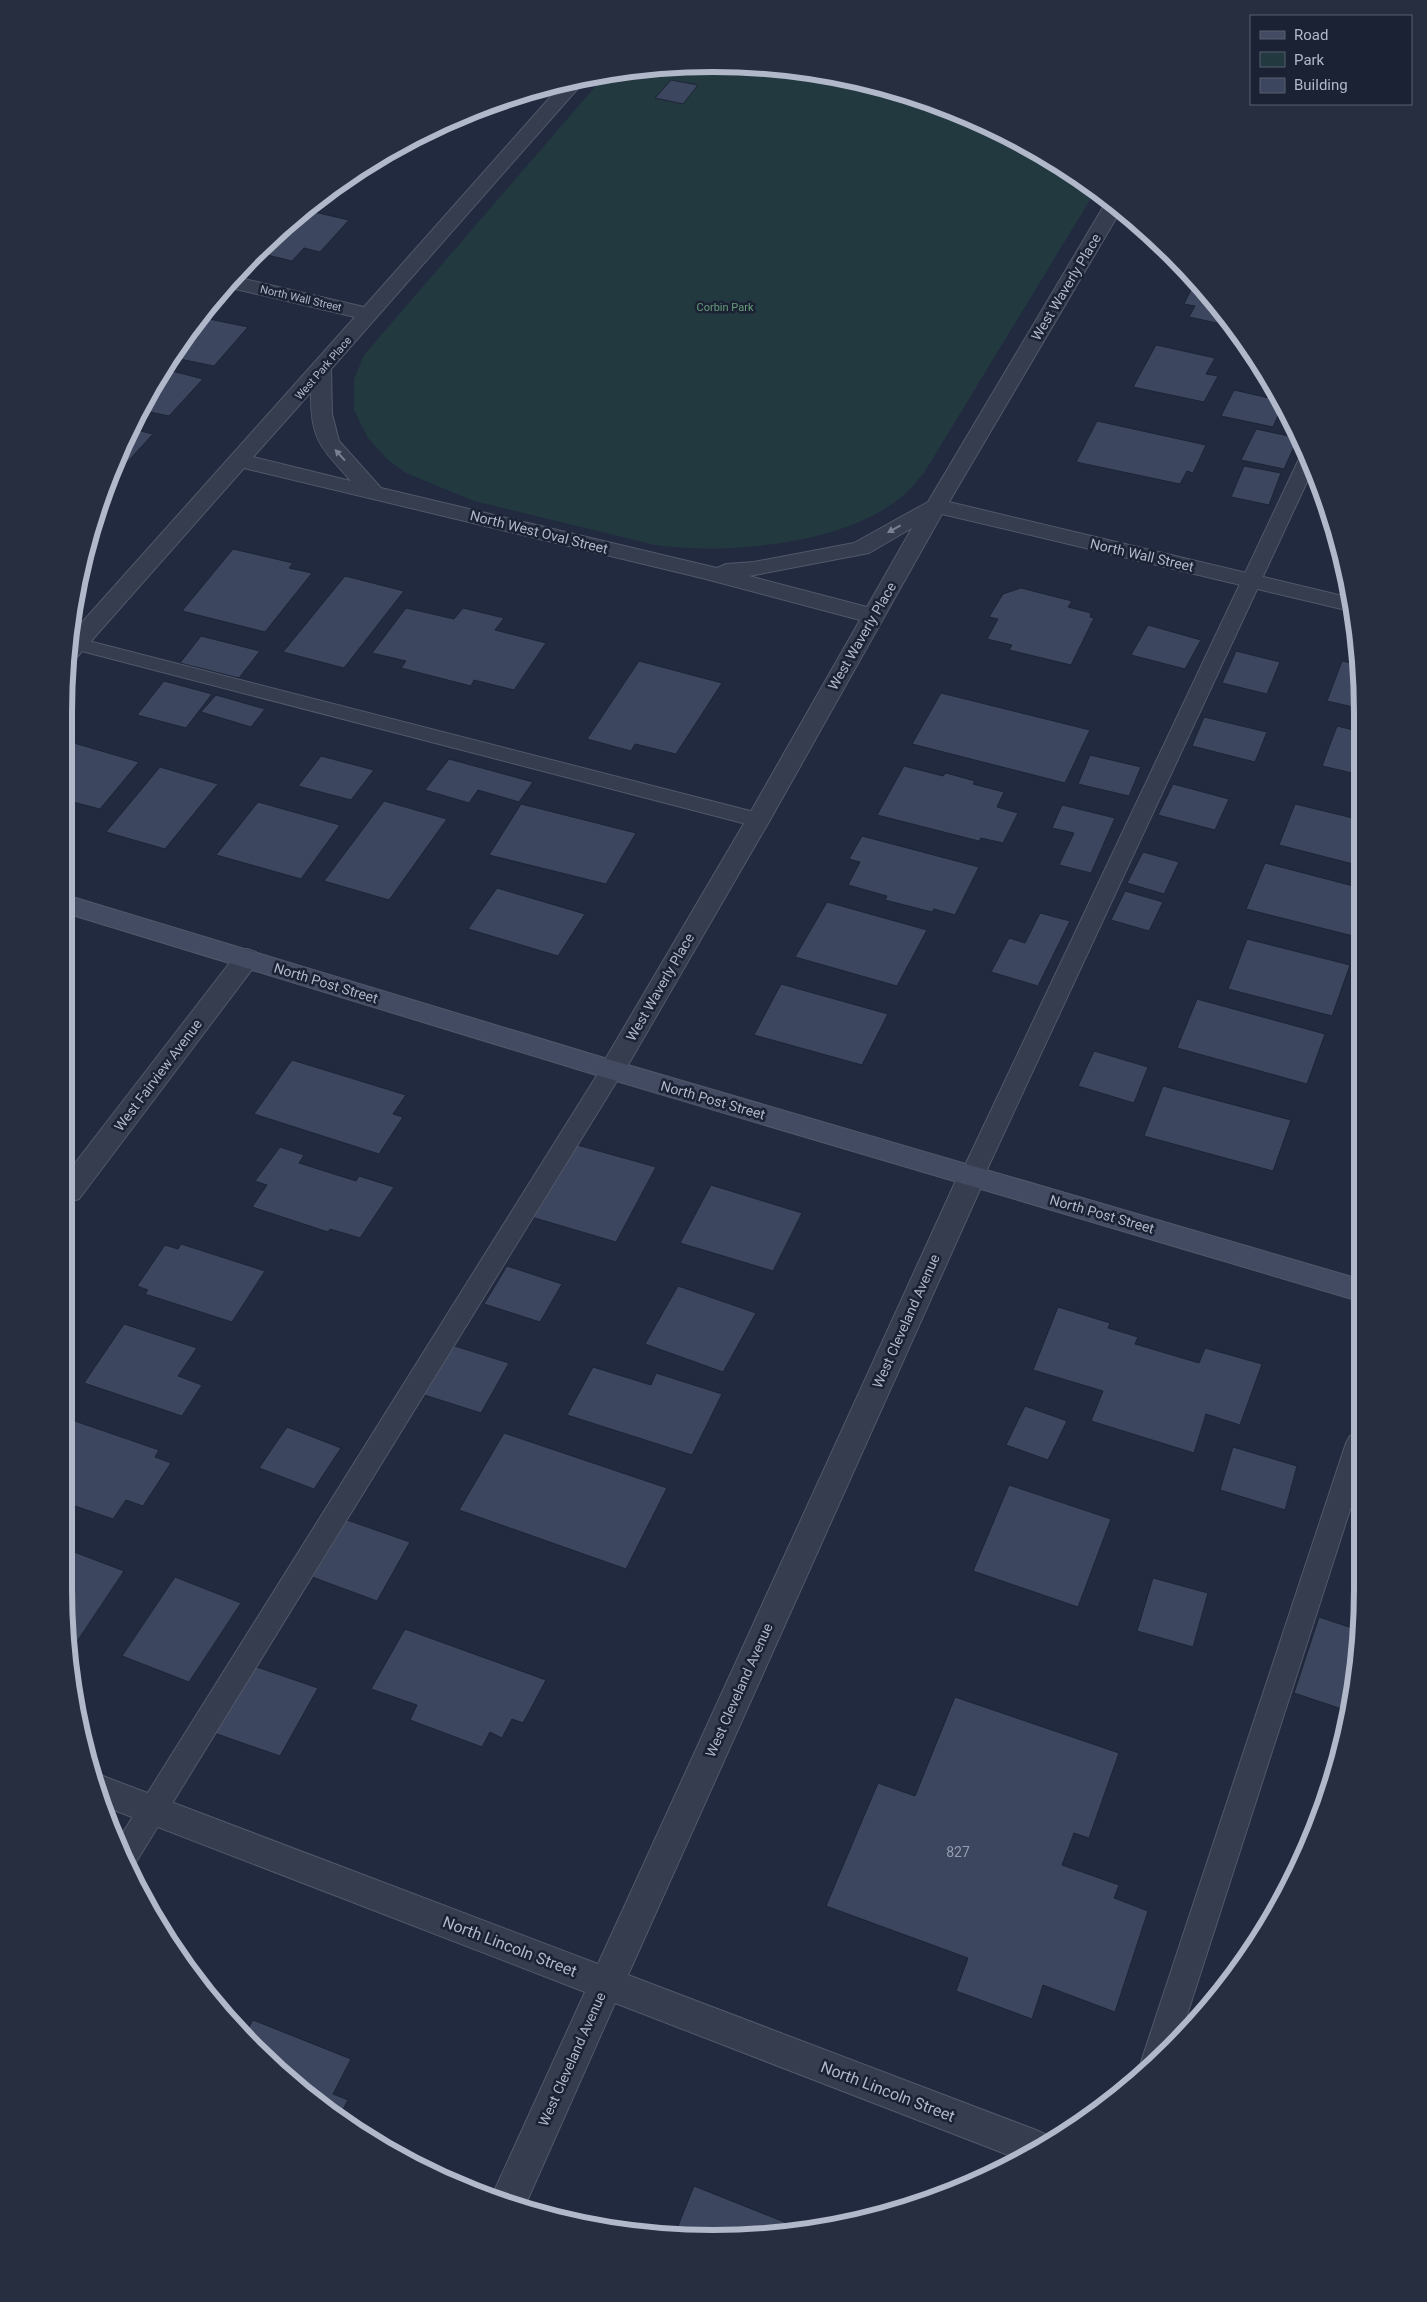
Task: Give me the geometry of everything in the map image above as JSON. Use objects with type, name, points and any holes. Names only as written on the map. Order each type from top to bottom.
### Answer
[{"type":"street","name":"West Park Place","points":[[77,644],[241,461],[567,90]]},
{"type":"street","name":"West Waverly Place","points":[[612,1070],[758,820],[936,506],[1111,211]]},
{"type":"street","name":"North Wall Street","points":[[239,284],[370,314]]},
{"type":"street","points":[[321,369],[321,414],[329,443],[372,492]]},
{"type":"street","name":"North West Oval Street","points":[[241,461],[706,572],[874,616]]},
{"type":"street","name":"North Wall Street","points":[[936,506],[1345,603]]},
{"type":"street","name":"North West Oval Street","points":[[706,572],[754,568],[860,548],[936,506]]},
{"type":"street","name":"North Post Street","points":[[72,906],[612,1070],[1354,1289]]},
{"type":"street","name":"West Fairview Avenue","points":[[72,1188],[246,958]]},
{"type":"street","name":"West Cleveland Avenue","points":[[511,2196],[972,1176]]},
{"type":"street","name":"North Lincoln Street","points":[[106,1792],[1030,2146]]},
{"type":"lane","points":[[972,1176],[1305,466]]},
{"type":"lane","points":[[76,649],[758,820]]},
{"type":"lane","points":[[128,1849],[612,1070]]},
{"type":"lane","points":[[1161,2048],[1354,1458]]},
{"type":"green space","name":"Corbin Park","points":[[714,72],[797,78],[879,94],[959,121],[997,139],[1034,158],[1092,197],[924,473],[906,493],[882,511],[821,535],[751,547],[684,548],[655,545],[474,501],[406,473],[388,460],[368,438],[354,410],[354,379],[364,355],[598,83],[630,78]]},
{"type":"building","points":[[671,80],[698,85],[683,104],[655,98]]},
{"type":"building","points":[[315,212],[349,220],[320,252],[304,248],[292,261],[266,255]]},
{"type":"building","points":[[1192,288],[1223,324],[1189,317],[1195,306],[1184,304]]},
{"type":"building","points":[[208,319],[248,327],[214,366],[180,359]]},
{"type":"building","points":[[1156,345],[1215,358],[1206,374],[1218,376],[1204,402],[1133,387]]},
{"type":"building","points":[[172,371],[203,379],[169,416],[148,412]]},
{"type":"building","points":[[1234,390],[1272,399],[1279,413],[1273,427],[1221,416]]},
{"type":"building","points":[[1097,421],[1206,445],[1193,473],[1187,471],[1180,484],[1076,462]]},
{"type":"building","points":[[1256,429],[1291,437],[1295,445],[1284,469],[1241,460]]},
{"type":"building","points":[[139,430],[153,434],[121,469]]},
{"type":"building","points":[[1244,466],[1281,473],[1269,505],[1231,497]]},
{"type":"building","points":[[233,549],[293,563],[289,568],[312,573],[265,632],[182,611]]},
{"type":"building","points":[[345,576],[404,591],[344,668],[283,652]]},
{"type":"building","points":[[1021,588],[1072,601],[1068,607],[1091,613],[1090,617],[1094,618],[1071,665],[1009,650],[1012,645],[987,639],[998,619],[989,617],[1003,594]]},
{"type":"building","points":[[406,608],[454,619],[463,608],[504,618],[495,630],[546,643],[514,690],[474,680],[471,686],[401,668],[406,661],[372,653]]},
{"type":"building","points":[[1148,625],[1201,640],[1185,669],[1131,655]]},
{"type":"building","points":[[201,636],[260,651],[239,678],[180,663]]},
{"type":"building","points":[[1236,651],[1280,662],[1267,694],[1222,683]]},
{"type":"building","points":[[639,661],[722,683],[676,754],[635,744],[631,751],[587,739]]},
{"type":"building","points":[[1342,661],[1352,663],[1354,707],[1327,701]]},
{"type":"building","points":[[164,681],[212,694],[186,728],[137,715]]},
{"type":"building","points":[[941,693],[1090,730],[1065,783],[912,744]]},
{"type":"building","points":[[216,695],[265,709],[251,727],[201,712]]},
{"type":"building","points":[[1204,717],[1267,732],[1255,762],[1192,746]]},
{"type":"building","points":[[1337,726],[1354,730],[1354,773],[1322,766]]},
{"type":"building","points":[[74,743],[139,762],[100,809],[72,802],[72,745]]},
{"type":"building","points":[[1090,755],[1141,767],[1129,796],[1078,784]]},
{"type":"building","points":[[321,756],[374,770],[351,800],[298,786]]},
{"type":"building","points":[[449,759],[533,782],[519,802],[478,790],[469,803],[425,790]]},
{"type":"building","points":[[904,766],[943,776],[946,773],[975,781],[973,784],[1004,792],[997,807],[1018,813],[1003,843],[981,838],[979,841],[877,815]]},
{"type":"building","points":[[160,767],[218,784],[165,849],[106,832]]},
{"type":"building","points":[[1173,784],[1229,799],[1215,830],[1158,815]]},
{"type":"building","points":[[384,801],[447,819],[389,900],[324,881]]},
{"type":"building","points":[[258,802],[340,825],[301,879],[216,855]]},
{"type":"building","points":[[521,804],[636,833],[606,884],[489,855]]},
{"type":"building","points":[[1295,804],[1354,818],[1354,864],[1279,845]]},
{"type":"building","points":[[1062,805],[1115,818],[1091,873],[1059,865],[1074,833],[1052,828]]},
{"type":"building","points":[[862,836],[979,867],[955,915],[934,909],[932,912],[885,900],[887,896],[848,885],[860,862],[849,859]]},
{"type":"building","points":[[1143,852],[1179,862],[1164,894],[1127,883]]},
{"type":"building","points":[[1265,863],[1354,886],[1354,936],[1246,909]]},
{"type":"building","points":[[497,888],[585,914],[558,956],[468,929]]},
{"type":"building","points":[[1125,891],[1163,902],[1149,931],[1111,920]]},
{"type":"building","points":[[827,902],[927,930],[897,986],[795,957]]},
{"type":"building","points":[[1040,913],[1070,921],[1038,986],[991,972],[1009,938],[1025,943]]},
{"type":"building","points":[[1247,939],[1350,965],[1332,1016],[1228,989]]},
{"type":"building","points":[[781,984],[888,1014],[862,1065],[754,1035]]},
{"type":"building","points":[[1197,999],[1325,1034],[1307,1084],[1177,1048]]},
{"type":"building","points":[[1094,1051],[1148,1067],[1134,1103],[1078,1086]]},
{"type":"building","points":[[292,1060],[406,1095],[393,1114],[403,1117],[379,1154],[254,1114]]},
{"type":"building","points":[[1163,1086],[1291,1120],[1273,1171],[1144,1136]]},
{"type":"building","points":[[570,1143],[656,1167],[616,1242],[528,1216]]},
{"type":"building","points":[[280,1147],[304,1155],[299,1163],[356,1181],[359,1176],[394,1187],[360,1238],[330,1229],[328,1232],[252,1207],[267,1185],[255,1181]]},
{"type":"building","points":[[711,1185],[802,1213],[773,1271],[680,1243]]},
{"type":"building","points":[[181,1244],[265,1271],[232,1322],[145,1294],[148,1290],[137,1286],[165,1245],[178,1249]]},
{"type":"building","points":[[507,1266],[562,1284],[540,1322],[484,1304]]},
{"type":"building","points":[[678,1286],[756,1313],[723,1372],[645,1344]]},
{"type":"building","points":[[1058,1307],[1110,1323],[1108,1328],[1138,1337],[1135,1344],[1199,1363],[1205,1348],[1262,1364],[1240,1425],[1206,1414],[1194,1453],[1091,1421],[1103,1391],[1033,1370]]},
{"type":"building","points":[[124,1324],[197,1348],[178,1376],[202,1385],[182,1416],[84,1383]]},
{"type":"building","points":[[445,1343],[509,1363],[481,1413],[418,1393]]},
{"type":"building","points":[[593,1367],[651,1385],[656,1373],[722,1394],[692,1455],[567,1415]]},
{"type":"building","points":[[1025,1406],[1067,1421],[1048,1460],[1006,1445]]},
{"type":"building","points":[[72,1420],[159,1450],[155,1457],[171,1463],[143,1506],[126,1500],[113,1519],[72,1505]]},
{"type":"building","points":[[287,1427],[341,1448],[314,1489],[259,1468]]},
{"type":"building","points":[[504,1433],[667,1488],[626,1569],[459,1510]]},
{"type":"building","points":[[1233,1447],[1297,1466],[1285,1510],[1220,1490]]},
{"type":"building","points":[[1009,1485],[1111,1519],[1078,1607],[973,1571]]},
{"type":"building","points":[[347,1520],[410,1542],[377,1601],[312,1577]]},
{"type":"building","points":[[72,1551],[124,1571],[76,1643],[72,1588]]},
{"type":"building","points":[[175,1577],[241,1603],[189,1682],[122,1656]]},
{"type":"building","points":[[1153,1578],[1208,1593],[1193,1647],[1137,1631]]},
{"type":"building","points":[[1319,1617],[1353,1628],[1343,1709],[1294,1693]]},
{"type":"building","points":[[405,1629],[546,1680],[523,1723],[512,1719],[502,1738],[490,1732],[482,1747],[410,1720],[417,1705],[371,1689]]},
{"type":"building","points":[[251,1665],[318,1688],[280,1756],[214,1733]]},
{"type":"building","points":[[955,1697],[1119,1753],[1089,1838],[1074,1833],[1062,1865],[1119,1885],[1114,1898],[1148,1911],[1115,2012],[1043,1985],[1032,2019],[956,1991],[968,1958],[826,1906],[878,1783],[915,1796]]},
{"type":"building","points":[[253,2020],[351,2059],[333,2094],[348,2100],[342,2111],[291,2070],[248,2029]]},
{"type":"building","points":[[694,2186],[791,2225],[714,2230],[677,2228]]}]
